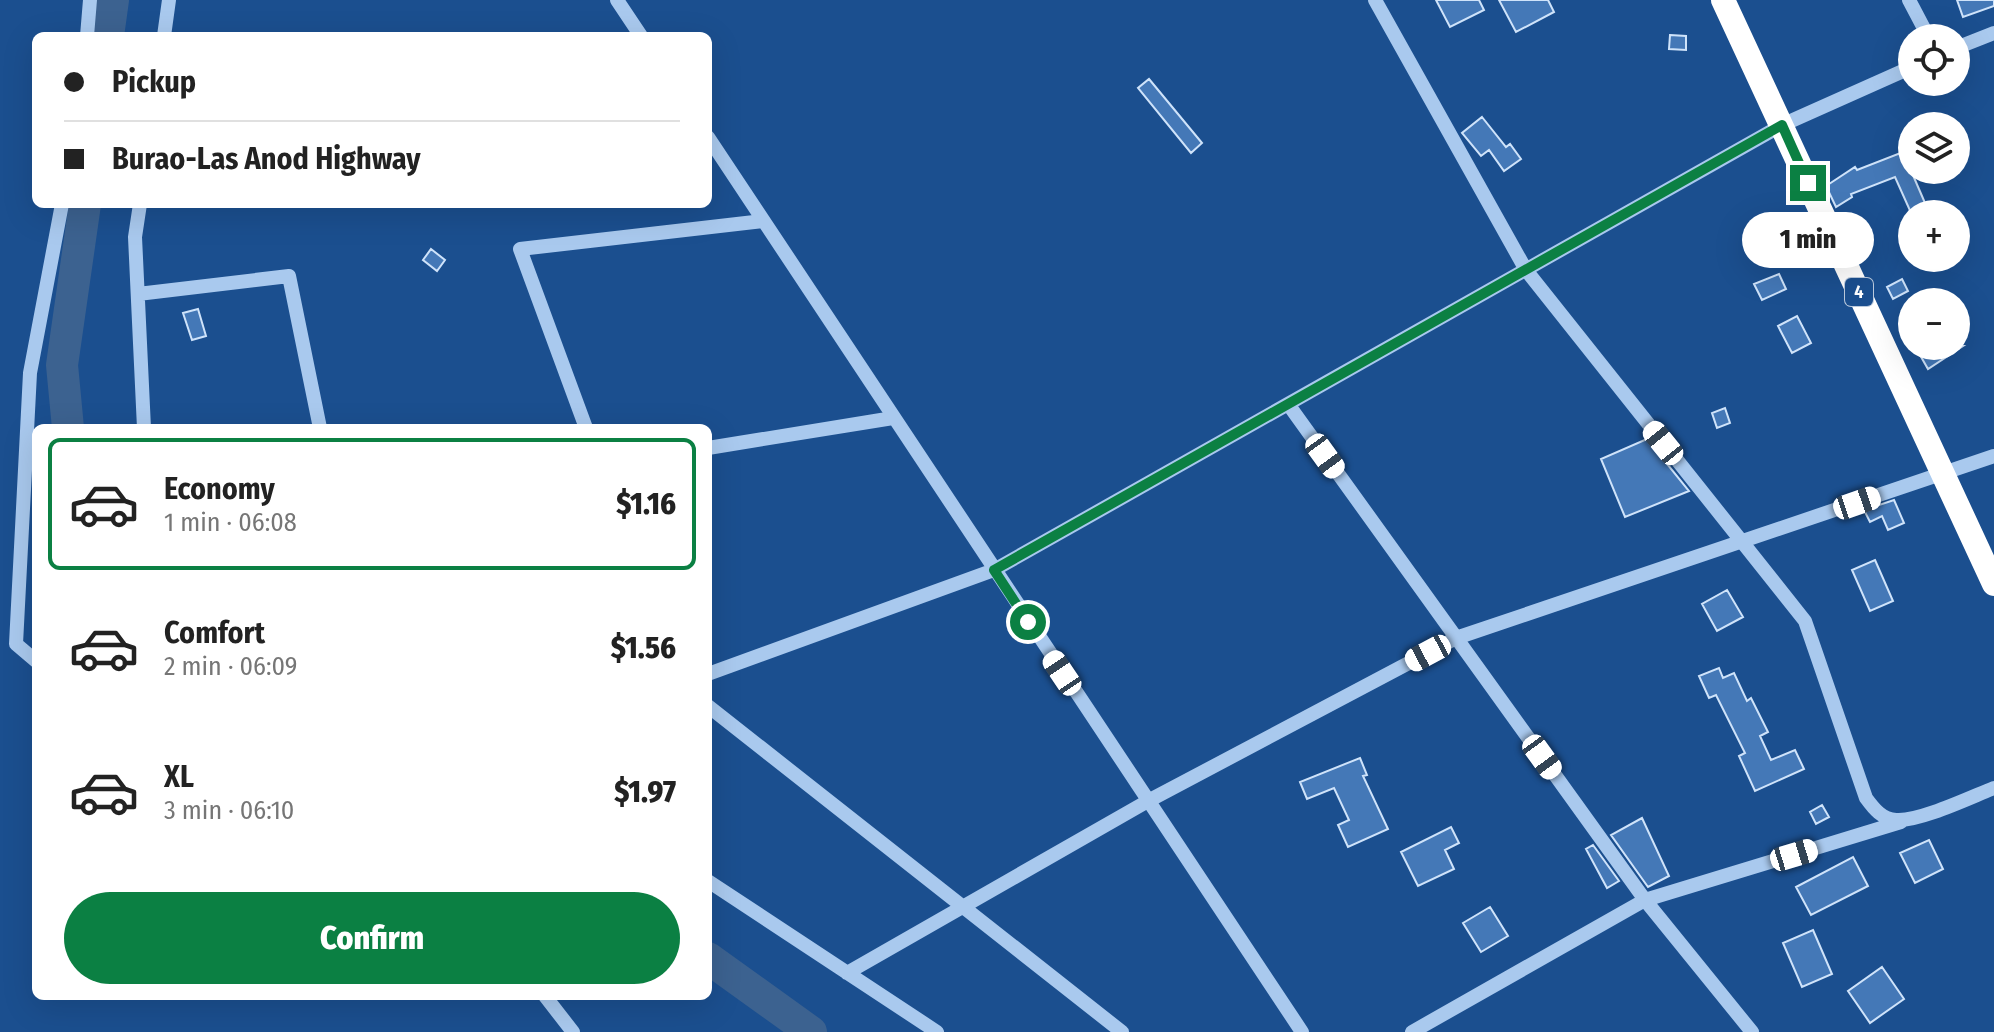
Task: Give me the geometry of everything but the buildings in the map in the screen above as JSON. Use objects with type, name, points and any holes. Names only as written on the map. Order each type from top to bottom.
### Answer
[{"type":"highway","name":"4","points":[[1723,0],[1994,584]]},
{"type":"street","points":[[87,32],[90,0]]},
{"type":"street","points":[[165,32],[169,0]]},
{"type":"street","points":[[617,0],[638,32]]},
{"type":"street","points":[[1375,0],[1526,270],[1805,621],[1866,798],[1883,816],[1894,821],[1913,818]]},
{"type":"street","points":[[1909,0],[1922,24]]},
{"type":"street","points":[[1970,42],[1994,33]]},
{"type":"street","points":[[712,673],[994,570],[1782,125],[1898,73]]},
{"type":"street","points":[[712,143],[1302,1032]]},
{"type":"street","points":[[32,658],[16,644],[30,373],[61,208]]},
{"type":"street","points":[[139,208],[135,237],[144,424]]},
{"type":"street","points":[[585,424],[520,249],[763,221]]},
{"type":"street","points":[[138,294],[289,276],[319,424]]},
{"type":"street","points":[[1288,404],[1645,900],[1752,1032]]},
{"type":"street","points":[[712,447],[893,418]]},
{"type":"street","points":[[847,973],[1148,801],[1456,638],[1994,456]]},
{"type":"street","points":[[712,709],[1122,1032]]},
{"type":"street","points":[[1412,1032],[1645,900],[1913,818],[1994,788]]},
{"type":"street","points":[[712,884],[937,1032]]},
{"type":"street","points":[[548,1000],[573,1032]]},
{"type":"waterway","points":[[109,32],[113,0]]},
{"type":"waterway","points":[[68,424],[62,365],[84,208]]},
{"type":"waterway","points":[[712,961],[811,1032]]},
{"type":"route","points":[[1028,622],[994,570],[1782,125],[1808,183]]}]
